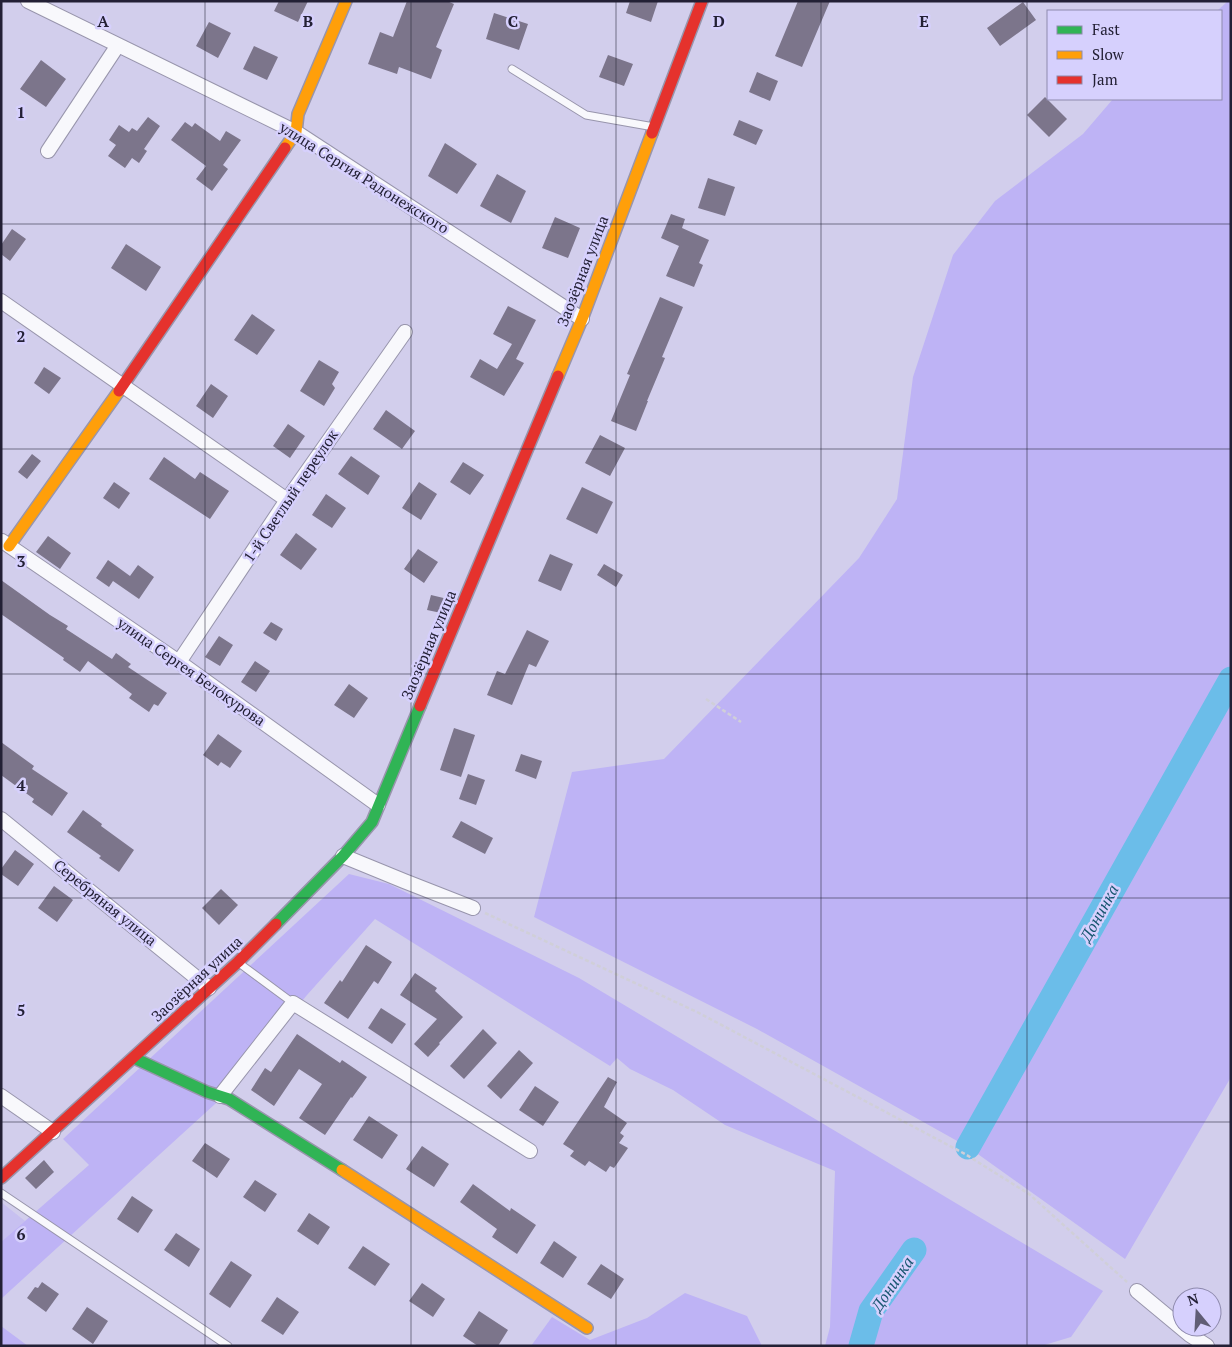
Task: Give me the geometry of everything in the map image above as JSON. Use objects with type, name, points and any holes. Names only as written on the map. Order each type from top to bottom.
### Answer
[{"type":"street","name":"улица Сергия Радонежского","points":[[28,1],[296,132],[582,319]]},
{"type":"street","points":[[5,544],[124,386],[296,132],[298,114],[346,1]]},
{"type":"street","name":"Заозёрная улица","points":[[1,1178],[238,962],[343,856],[372,822],[582,319],[702,1]]},
{"type":"street","points":[[48,150],[118,45]]},
{"type":"street","points":[[1,301],[287,500]]},
{"type":"street","name":"1-й Светлый переулок","points":[[179,662],[287,500],[405,332]]},
{"type":"street","name":"улица Сергея Белокурова","points":[[5,544],[179,662],[378,805]]},
{"type":"street","name":"Серебряная улица","points":[[1,819],[209,988]]},
{"type":"street","points":[[343,856],[473,908]]},
{"type":"street","points":[[220,1096],[292,1003],[530,1151]]},
{"type":"street","points":[[134,1058],[207,1092],[229,1099],[371,1188],[587,1328]]},
{"type":"street","points":[[1,1096],[53,1132]]},
{"type":"street","points":[[1137,1291],[1190,1335],[1207,1346]]},
{"type":"lane","points":[[512,70],[586,115],[654,127]]},
{"type":"lane","points":[[238,962],[292,1003]]},
{"type":"lane","points":[[1,1193],[228,1346]]},
{"type":"path","points":[[706,699],[741,722]]},
{"type":"path","points":[[473,908],[697,1012],[964,1154],[1029,1194],[1137,1291]]},
{"type":"shaded area","points":[[1228,1],[1231,1],[1231,1077],[1125,1259],[968,1147],[757,1029],[534,917],[572,772],[664,759],[859,558],[897,499],[913,377],[953,255],[995,201],[1083,134],[1112,100],[1222,100],[1222,10],[1218,10]]},
{"type":"shaded area","points":[[349,874],[389,884],[579,978],[1103,1291],[1071,1337],[1041,1346],[825,1346],[830,1327],[835,1171],[725,1125],[673,1090],[630,1069],[617,1058],[610,1066],[375,919],[307,995],[226,1094],[1,1299],[1,1242],[89,1165],[63,1139]]},
{"type":"shaded area","points":[[1,1202],[25,1221],[1,1242]]},
{"type":"shaded area","points":[[685,1293],[747,1316],[762,1346],[531,1346],[552,1317],[590,1340],[647,1318]]},
{"type":"shaded area","points":[[1,1326],[28,1346],[1,1346]]},
{"type":"building","points":[[279,1],[308,1],[298,22],[274,11]]},
{"type":"building","points":[[407,1],[447,1],[454,4],[436,47],[442,50],[431,79],[399,67],[397,74],[368,64],[380,32],[393,37]]},
{"type":"building","points":[[630,1],[658,1],[651,22],[626,13]]},
{"type":"building","points":[[798,1],[830,1],[802,67],[775,56]]},
{"type":"building","points":[[1023,2],[1036,20],[1000,46],[987,28]]},
{"type":"building","points":[[494,13],[528,24],[519,50],[486,39]]},
{"type":"building","points":[[209,22],[231,33],[218,58],[196,46]]},
{"type":"building","points":[[254,46],[278,57],[267,80],[243,69]]},
{"type":"building","points":[[608,55],[633,64],[624,86],[599,77]]},
{"type":"building","points":[[41,60],[66,79],[46,107],[20,89]]},
{"type":"building","points":[[757,72],[778,81],[770,101],[749,92]]},
{"type":"building","points":[[1045,97],[1067,119],[1049,137],[1027,115]]},
{"type":"building","points":[[148,117],[160,126],[144,149],[147,151],[139,163],[132,158],[125,168],[108,156],[116,145],[109,140],[119,125],[129,132],[132,128],[137,131]]},
{"type":"building","points":[[739,120],[763,130],[756,145],[733,135]]},
{"type":"building","points":[[185,122],[192,127],[195,123],[220,141],[226,131],[241,140],[223,165],[228,169],[212,191],[196,179],[206,166],[171,140]]},
{"type":"building","points":[[445,143],[477,164],[457,194],[428,176]]},
{"type":"building","points":[[497,174],[526,191],[511,223],[480,206]]},
{"type":"building","points":[[708,178],[735,187],[725,216],[698,208]]},
{"type":"building","points":[[671,214],[685,219],[682,228],[709,240],[699,263],[703,265],[694,287],[666,276],[679,246],[661,238]]},
{"type":"building","points":[[555,217],[580,228],[568,258],[542,248]]},
{"type":"building","points":[[12,229],[26,239],[10,261],[1,254],[1,245]]},
{"type":"building","points":[[126,244],[161,267],[146,291],[111,268]]},
{"type":"building","points":[[660,297],[683,307],[662,357],[665,358],[636,431],[611,421],[630,375],[627,374]]},
{"type":"building","points":[[508,306],[536,320],[516,359],[524,363],[504,396],[470,377],[480,359],[497,369],[512,344],[493,334]]},
{"type":"building","points":[[252,314],[275,330],[257,355],[234,340]]},
{"type":"building","points":[[319,360],[339,372],[332,384],[335,388],[324,406],[300,391]]},
{"type":"building","points":[[44,367],[61,378],[49,394],[34,383]]},
{"type":"building","points":[[211,384],[228,396],[213,418],[196,406]]},
{"type":"building","points":[[386,410],[415,431],[402,449],[373,429]]},
{"type":"building","points":[[288,424],[305,436],[290,458],[273,446]]},
{"type":"building","points":[[600,435],[625,448],[610,476],[585,463]]},
{"type":"building","points":[[32,454],[41,461],[27,479],[18,472]]},
{"type":"building","points":[[351,456],[380,476],[368,495],[338,474]]},
{"type":"building","points":[[164,457],[195,479],[200,472],[229,491],[210,519],[149,479]]},
{"type":"building","points":[[463,462],[484,475],[470,495],[450,482]]},
{"type":"building","points":[[114,482],[130,493],[119,509],[103,498]]},
{"type":"building","points":[[419,482],[437,494],[421,520],[402,508]]},
{"type":"building","points":[[582,487],[613,502],[597,534],[566,519]]},
{"type":"building","points":[[326,494],[346,508],[332,528],[312,515]]},
{"type":"building","points":[[296,533],[317,549],[301,570],[280,555]]},
{"type":"building","points":[[48,536],[71,553],[60,569],[36,552]]},
{"type":"building","points":[[418,549],[438,562],[424,583],[404,569]]},
{"type":"building","points":[[550,554],[573,564],[561,591],[538,581]]},
{"type":"building","points":[[108,560],[130,576],[138,565],[154,577],[139,599],[113,581],[109,587],[96,578]]},
{"type":"building","points":[[604,564],[623,575],[616,587],[597,575]]},
{"type":"building","points":[[1,580],[68,626],[66,629],[112,659],[116,653],[131,664],[128,667],[167,693],[158,706],[154,704],[149,712],[129,698],[132,694],[88,661],[80,672],[63,660],[64,658],[1,614]]},
{"type":"building","points":[[431,595],[452,600],[446,614],[427,610]]},
{"type":"building","points":[[271,622],[283,629],[276,641],[263,633]]},
{"type":"building","points":[[527,630],[549,641],[536,667],[529,664],[512,705],[487,695],[497,671],[505,674]]},
{"type":"building","points":[[219,636],[233,645],[220,666],[205,657]]},
{"type":"building","points":[[255,661],[270,671],[256,692],[241,682]]},
{"type":"building","points":[[349,684],[368,698],[354,718],[334,705]]},
{"type":"building","points":[[454,728],[475,735],[461,777],[440,770]]},
{"type":"building","points":[[218,734],[242,751],[230,768],[221,762],[218,766],[203,755]]},
{"type":"building","points":[[1,742],[34,766],[32,769],[68,793],[52,816],[32,802],[34,799],[1,775]]},
{"type":"building","points":[[521,754],[542,761],[536,779],[515,771]]},
{"type":"building","points":[[468,774],[485,780],[476,805],[459,799]]},
{"type":"building","points":[[83,810],[134,850],[119,872],[99,858],[101,856],[67,832]]},
{"type":"building","points":[[461,821],[493,838],[485,854],[452,837]]},
{"type":"building","points":[[15,850],[34,864],[18,886],[1,874],[1,869]]},
{"type":"building","points":[[54,886],[73,900],[57,922],[38,908]]},
{"type":"building","points":[[221,889],[238,905],[219,925],[202,908]]},
{"type":"building","points":[[366,945],[392,962],[378,984],[374,981],[348,1019],[324,1003],[340,980],[342,982]]},
{"type":"building","points":[[415,973],[437,988],[435,991],[463,1017],[428,1057],[414,1044],[437,1019],[400,995]]},
{"type":"building","points":[[381,1008],[406,1024],[392,1044],[368,1028]]},
{"type":"building","points":[[483,1029],[497,1043],[464,1079],[450,1066]]},
{"type":"building","points":[[297,1034],[340,1063],[342,1060],[367,1077],[325,1135],[299,1118],[322,1084],[299,1069],[274,1106],[251,1090],[265,1068],[271,1072]]},
{"type":"building","points":[[519,1050],[533,1063],[501,1099],[487,1086]]},
{"type":"building","points":[[608,1077],[617,1082],[604,1107],[627,1123],[620,1133],[624,1136],[619,1143],[628,1148],[614,1168],[610,1166],[606,1172],[589,1161],[585,1166],[570,1156],[574,1151],[563,1144]]},
{"type":"building","points":[[535,1086],[559,1102],[543,1126],[519,1110]]},
{"type":"building","points":[[369,1116],[398,1135],[382,1159],[353,1140]]},
{"type":"building","points":[[205,1143],[230,1159],[217,1178],[192,1161]]},
{"type":"building","points":[[422,1146],[449,1164],[434,1187],[406,1169]]},
{"type":"building","points":[[44,1160],[54,1172],[36,1189],[25,1178]]},
{"type":"building","points":[[255,1180],[277,1194],[265,1212],[243,1197]]},
{"type":"building","points":[[473,1184],[510,1211],[511,1208],[536,1225],[517,1254],[492,1237],[497,1229],[460,1202]]},
{"type":"building","points":[[132,1196],[153,1210],[138,1233],[117,1219]]},
{"type":"building","points":[[309,1213],[330,1227],[318,1245],[297,1231]]},
{"type":"building","points":[[176,1233],[200,1249],[189,1267],[164,1250]]},
{"type":"building","points":[[554,1241],[577,1257],[563,1278],[540,1263]]},
{"type":"building","points":[[363,1246],[390,1264],[375,1286],[348,1268]]},
{"type":"building","points":[[231,1261],[252,1275],[230,1308],[209,1294]]},
{"type":"building","points":[[601,1264],[624,1279],[611,1299],[587,1284]]},
{"type":"building","points":[[42,1282],[59,1294],[46,1312],[27,1298],[35,1287],[38,1288]]},
{"type":"building","points":[[422,1283],[445,1299],[433,1317],[409,1301]]},
{"type":"building","points":[[277,1297],[299,1312],[283,1335],[261,1321]]},
{"type":"building","points":[[87,1307],[108,1321],[93,1344],[72,1329]]},
{"type":"building","points":[[479,1311],[508,1330],[498,1346],[478,1346],[463,1336]]},
{"type":"waterway","name":"Донинка","points":[[968,1147],[1231,679]]},
{"type":"waterway","name":"Донинка","points":[[861,1346],[871,1311],[914,1250]]},
{"type":"traffic: fast","points":[[276,924],[343,856],[372,822],[420,706]]},
{"type":"traffic: fast","points":[[134,1058],[207,1092],[229,1099],[342,1170]]},
{"type":"traffic: slow","points":[[285,148],[296,132],[298,114],[346,1]]},
{"type":"traffic: slow","points":[[558,376],[582,319],[652,133]]},
{"type":"traffic: slow","points":[[9,546],[119,391]]},
{"type":"traffic: slow","points":[[342,1170],[587,1328]]},
{"type":"traffic: jam","points":[[652,133],[702,1]]},
{"type":"traffic: jam","points":[[119,391],[285,148]]},
{"type":"traffic: jam","points":[[420,706],[558,376]]},
{"type":"traffic: jam","points":[[1,1178],[238,962],[276,924]]}]
